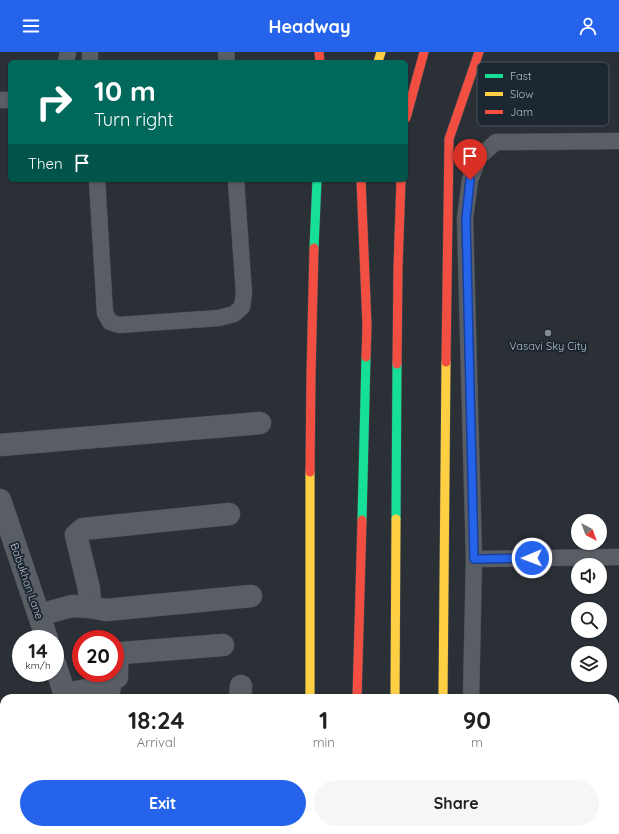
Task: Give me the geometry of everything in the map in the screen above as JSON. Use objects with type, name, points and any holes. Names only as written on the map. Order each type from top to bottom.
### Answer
[{"type":"main road","points":[[408,111],[424,52]]},
{"type":"main road","points":[[443,694],[449,139],[479,52]]},
{"type":"main road","points":[[310,694],[310,450],[313,262],[317,182]]},
{"type":"main road","points":[[356,694],[367,326],[361,182]]},
{"type":"main road","points":[[395,694],[398,268],[401,182]]},
{"type":"street","points":[[0,445],[260,423]]},
{"type":"street","name":"Babukhan Lane","points":[[0,500],[44,630]]},
{"type":"street","points":[[90,607],[89,589],[76,535],[83,529],[229,514]]},
{"type":"street","points":[[39,615],[72,606],[106,610],[251,596]]},
{"type":"street","points":[[108,694],[112,679],[117,677],[117,658],[122,654],[223,645]]},
{"type":"street","points":[[61,682],[65,694]]},
{"type":"street","points":[[74,694],[98,688],[106,694]]},
{"type":"lane","points":[[471,694],[474,559],[466,219],[470,180],[479,157],[496,142],[619,141]]},
{"type":"lane","points":[[97,182],[105,313],[110,322],[118,325],[219,318],[234,314],[242,307],[244,294],[236,182]]},
{"type":"lane","points":[[474,559],[619,557]]},
{"type":"traffic: fast","points":[[314,248],[317,182]]},
{"type":"traffic: fast","points":[[362,520],[366,357]]},
{"type":"traffic: fast","points":[[396,519],[397,364]]},
{"type":"traffic: slow","points":[[379,60],[381,52]]},
{"type":"traffic: slow","points":[[443,694],[446,362]]},
{"type":"traffic: slow","points":[[310,472],[310,694]]},
{"type":"traffic: slow","points":[[395,694],[396,519]]},
{"type":"traffic: jam","points":[[319,52],[320,60]]},
{"type":"traffic: jam","points":[[408,111],[424,52]]},
{"type":"traffic: jam","points":[[446,362],[449,139],[479,52]]},
{"type":"traffic: jam","points":[[361,182],[367,326],[366,357]]},
{"type":"traffic: jam","points":[[397,364],[401,182]]},
{"type":"traffic: jam","points":[[310,472],[314,248]]},
{"type":"traffic: jam","points":[[357,694],[362,520]]},
{"type":"place","name":"Vasavi Sky City","points":[[548,333]]},
{"type":"route","points":[[470,180],[466,219],[474,559],[532,558]]}]
